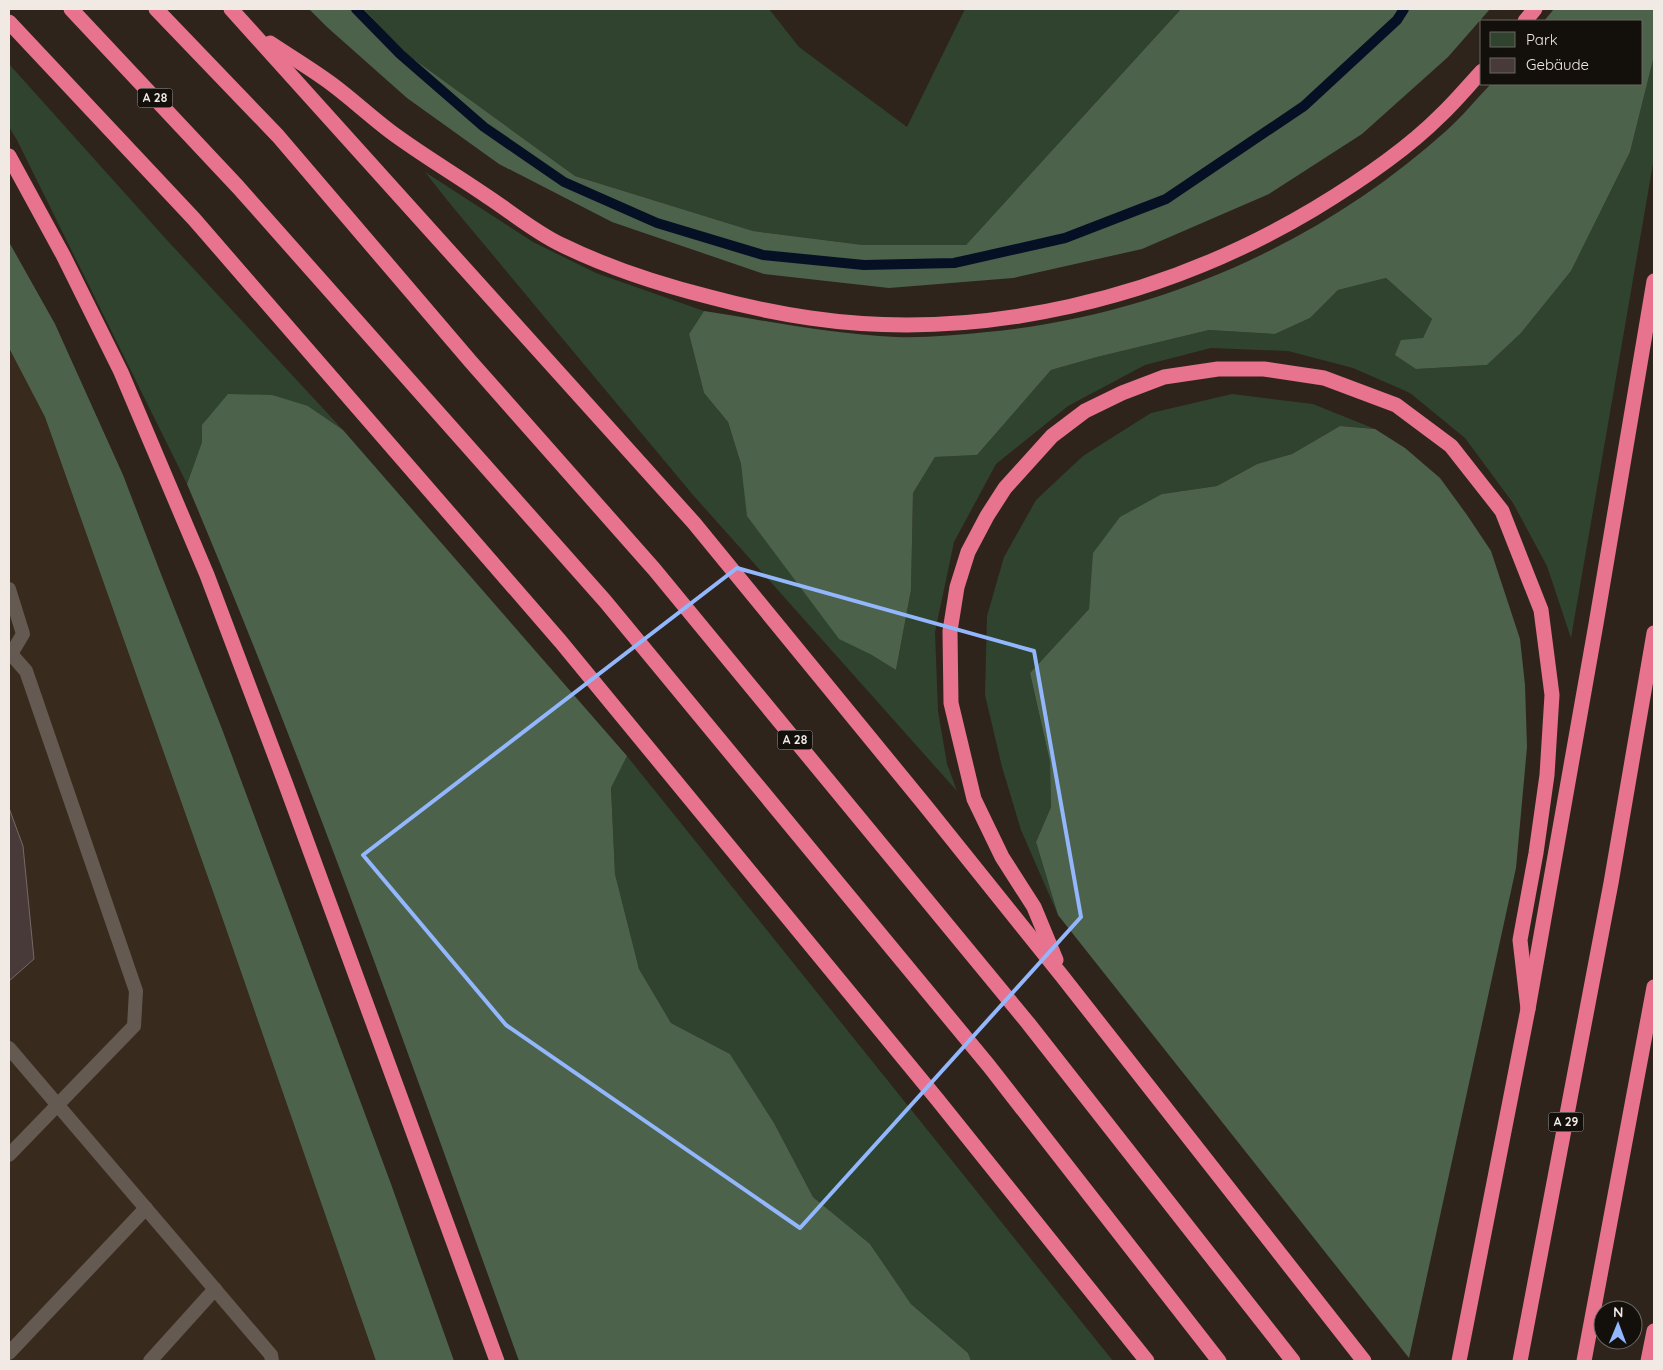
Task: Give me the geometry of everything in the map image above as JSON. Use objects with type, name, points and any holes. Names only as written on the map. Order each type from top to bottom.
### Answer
[{"type":"highway","name":"A 28","points":[[71,9],[238,188],[605,601],[989,1066],[1219,1361]]},
{"type":"highway","name":"A 28","points":[[156,9],[278,136],[471,362],[654,569],[1028,1023],[1293,1361]]},
{"type":"highway","points":[[232,9],[694,524],[924,804],[1062,976],[1364,1361]]},
{"type":"highway","points":[[1526,20],[1535,9]]},
{"type":"highway","points":[[9,22],[194,219],[561,642],[937,1099],[1147,1361]]},
{"type":"highway","points":[[253,32],[331,83],[392,132],[557,243],[608,266],[668,287],[754,308],[812,318],[888,324],[947,323],[1004,318],[1068,307],[1129,291],[1220,258],[1283,227],[1345,191],[1394,155],[1439,118],[1480,73]]},
{"type":"highway","points":[[9,156],[63,255],[121,372],[208,576],[497,1361]]},
{"type":"highway","points":[[1459,1361],[1528,1009],[1654,281]]},
{"type":"highway","points":[[1062,976],[1034,907],[1002,857],[974,799],[951,703],[950,631],[957,587],[968,552],[986,516],[1005,488],[1052,436],[1085,411],[1122,393],[1164,377],[1218,369],[1264,369],[1324,378],[1396,406],[1451,446],[1502,511],[1541,610],[1552,695],[1547,775],[1536,853],[1520,940],[1528,1009]]},
{"type":"highway","name":"A 29","points":[[1520,1361],[1611,883],[1654,633]]},
{"type":"highway","points":[[1584,1361],[1654,987]]},
{"type":"highway","points":[[1648,1361],[1654,1331]]},
{"type":"lane","points":[[9,589],[23,634],[10,654],[26,671],[136,991],[134,1026],[9,1156]]},
{"type":"lane","points":[[9,1048],[271,1355],[272,1361]]},
{"type":"lane","points":[[9,1353],[146,1208]]},
{"type":"lane","points":[[150,1361],[216,1290]]},
{"type":"highlighted area","points":[[737,568],[1034,651],[1081,917],[800,1228],[506,1025],[363,855]]},
{"type":"shaded area","points":[[9,348],[45,417],[222,917],[376,1361],[9,1361]]},
{"type":"green space","points":[[309,9],[364,9],[404,52],[575,176],[753,231],[863,245],[966,245],[1181,9],[1490,9],[1448,57],[1362,134],[1269,194],[1142,249],[1013,278],[889,288],[764,274],[612,222],[499,164],[407,98]]},
{"type":"green space","points":[[364,9],[769,9],[799,47],[907,127],[965,9],[1181,9],[966,245],[863,245],[753,231],[575,176],[404,52]]},
{"type":"green space","points":[[1554,9],[1654,9],[1654,56],[1630,152],[1571,271],[1521,333],[1487,365],[1416,369],[1395,355],[1401,340],[1423,338],[1432,319],[1386,278],[1338,290],[1310,318],[1275,334],[1209,330],[1051,370],[977,455],[935,457],[913,493],[911,590],[896,670],[870,654],[839,639],[747,516],[741,464],[728,422],[704,393],[689,334],[704,311],[848,333],[896,337],[930,337],[987,332],[1050,323],[1112,310],[1173,291],[1232,268],[1290,240],[1344,208],[1397,172],[1446,131],[1490,85],[1643,85],[1643,20],[1545,20]]},
{"type":"green space","points":[[1654,56],[1654,158],[1571,638],[1547,566],[1513,503],[1465,438],[1410,393],[1353,368],[1288,351],[1211,348],[1145,365],[1068,406],[996,464],[954,542],[935,632],[938,711],[947,764],[957,791],[693,495],[425,172],[533,242],[596,273],[704,311],[689,334],[704,393],[728,422],[741,464],[744,485],[870,654],[896,670],[911,590],[913,493],[935,457],[977,455],[1051,370],[1209,330],[1275,334],[1310,318],[1338,290],[1386,278],[1432,319],[1423,338],[1416,369],[1487,365],[1521,333],[1571,271],[1630,152]]},
{"type":"green space","points":[[9,64],[166,239],[343,430],[308,406],[202,425],[202,442],[187,484],[9,127]]},
{"type":"green space","points":[[9,242],[55,324],[123,475],[222,729],[391,1184],[454,1361],[376,1361],[222,917],[45,417],[9,348]]},
{"type":"green space","points":[[228,394],[272,395],[308,406],[343,430],[627,756],[611,788],[615,874],[639,969],[671,1023],[730,1054],[774,1123],[813,1197],[870,1244],[911,1304],[968,1353],[971,1361],[519,1361],[400,1030],[318,811],[232,592],[187,484],[202,442],[202,425]]},
{"type":"green space","points":[[1232,394],[1313,404],[1375,429],[1340,426],[1292,454],[1257,464],[1217,486],[1162,494],[1094,553],[1089,609],[1030,673],[1050,762],[1051,807],[1036,842],[1058,915],[1021,830],[1002,767],[985,695],[987,616],[1004,557],[1036,500],[1083,456],[1151,413]]},
{"type":"green space","points":[[1340,426],[1375,429],[1405,448],[1440,478],[1467,515],[1491,551],[1520,639],[1525,685],[1527,747],[1516,868],[1409,1358],[1058,915],[1036,842],[1051,807],[1050,762],[1030,673],[1089,609],[1093,553],[1120,517],[1162,494],[1217,486],[1257,464],[1292,454]]},
{"type":"green space","points":[[627,756],[1113,1361],[971,1361],[968,1353],[911,1304],[870,1244],[813,1197],[774,1123],[730,1054],[671,1023],[639,969],[615,874],[611,788]]},
{"type":"building","points":[[9,808],[23,846],[34,959],[9,981]]},
{"type":"waterway","points":[[356,9],[400,54],[484,127],[564,182],[657,223],[763,255],[864,265],[954,263],[1065,238],[1166,199],[1304,106],[1397,20],[1404,9]]}]
